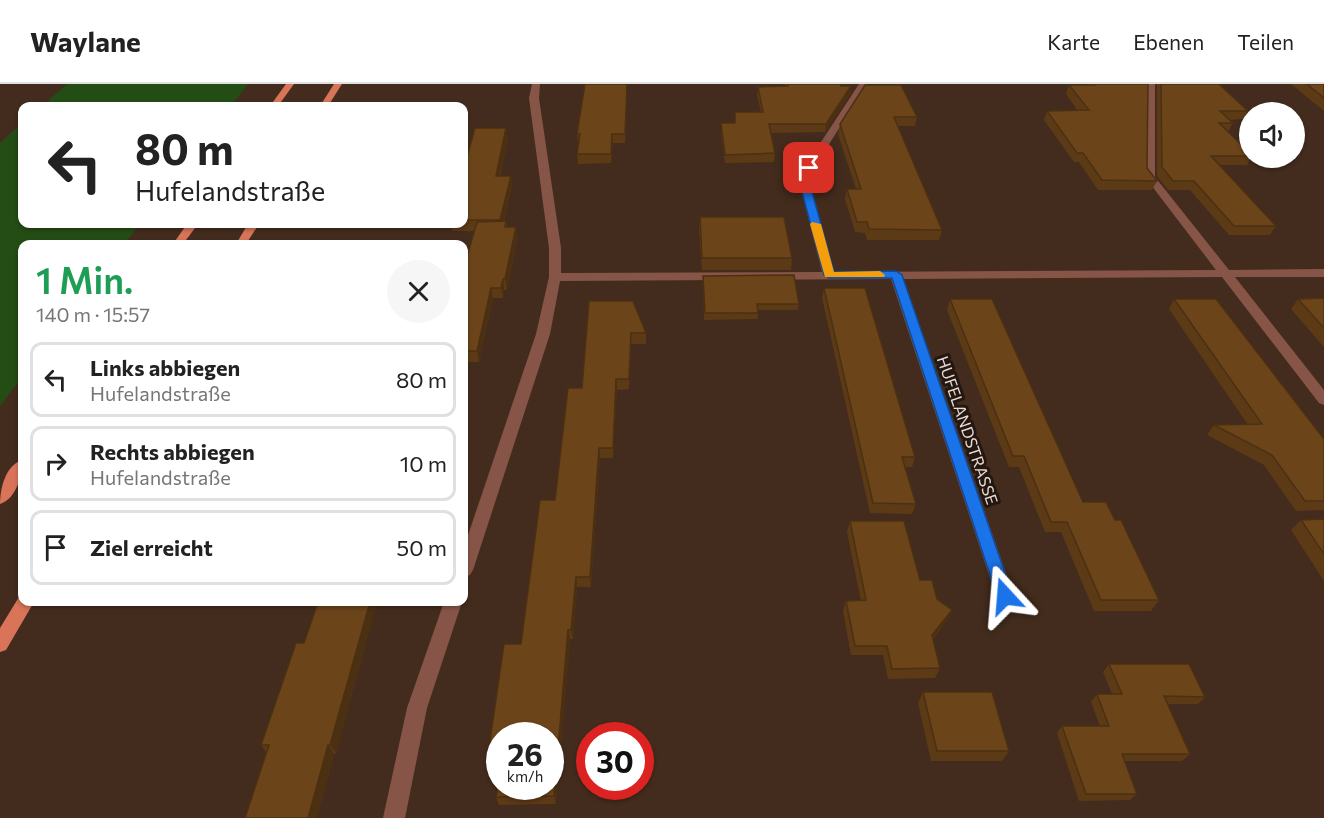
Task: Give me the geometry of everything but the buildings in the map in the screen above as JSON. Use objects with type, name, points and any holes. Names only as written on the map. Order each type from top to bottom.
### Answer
[{"type":"main road","points":[[277,102],[290,84]]},
{"type":"main road","points":[[327,102],[338,84]]},
{"type":"main road","points":[[0,498],[18,472]]},
{"type":"main road","points":[[0,644],[24,606]]},
{"type":"street","points":[[468,558],[543,334],[555,277],[555,248],[534,98],[536,84]]},
{"type":"street","points":[[829,275],[806,188],[806,177],[809,168],[863,84]]},
{"type":"street","points":[[1151,84],[1150,177],[1324,400]]},
{"type":"street","points":[[555,277],[1324,273]]},
{"type":"street","name":"HUFELANDSTRASSE","points":[[896,275],[1005,596]]},
{"type":"street","points":[[394,818],[417,708],[452,606]]},
{"type":"green space","points":[[67,84],[248,84],[234,102],[47,102]]},
{"type":"green space","points":[[18,127],[18,228],[137,228],[127,240],[18,240],[18,382],[0,406],[0,143]]},
{"type":"slow traffic","points":[[816,224],[829,275],[880,275]]},
{"type":"route","points":[[809,168],[806,188],[829,275],[896,275],[1005,596]]}]
